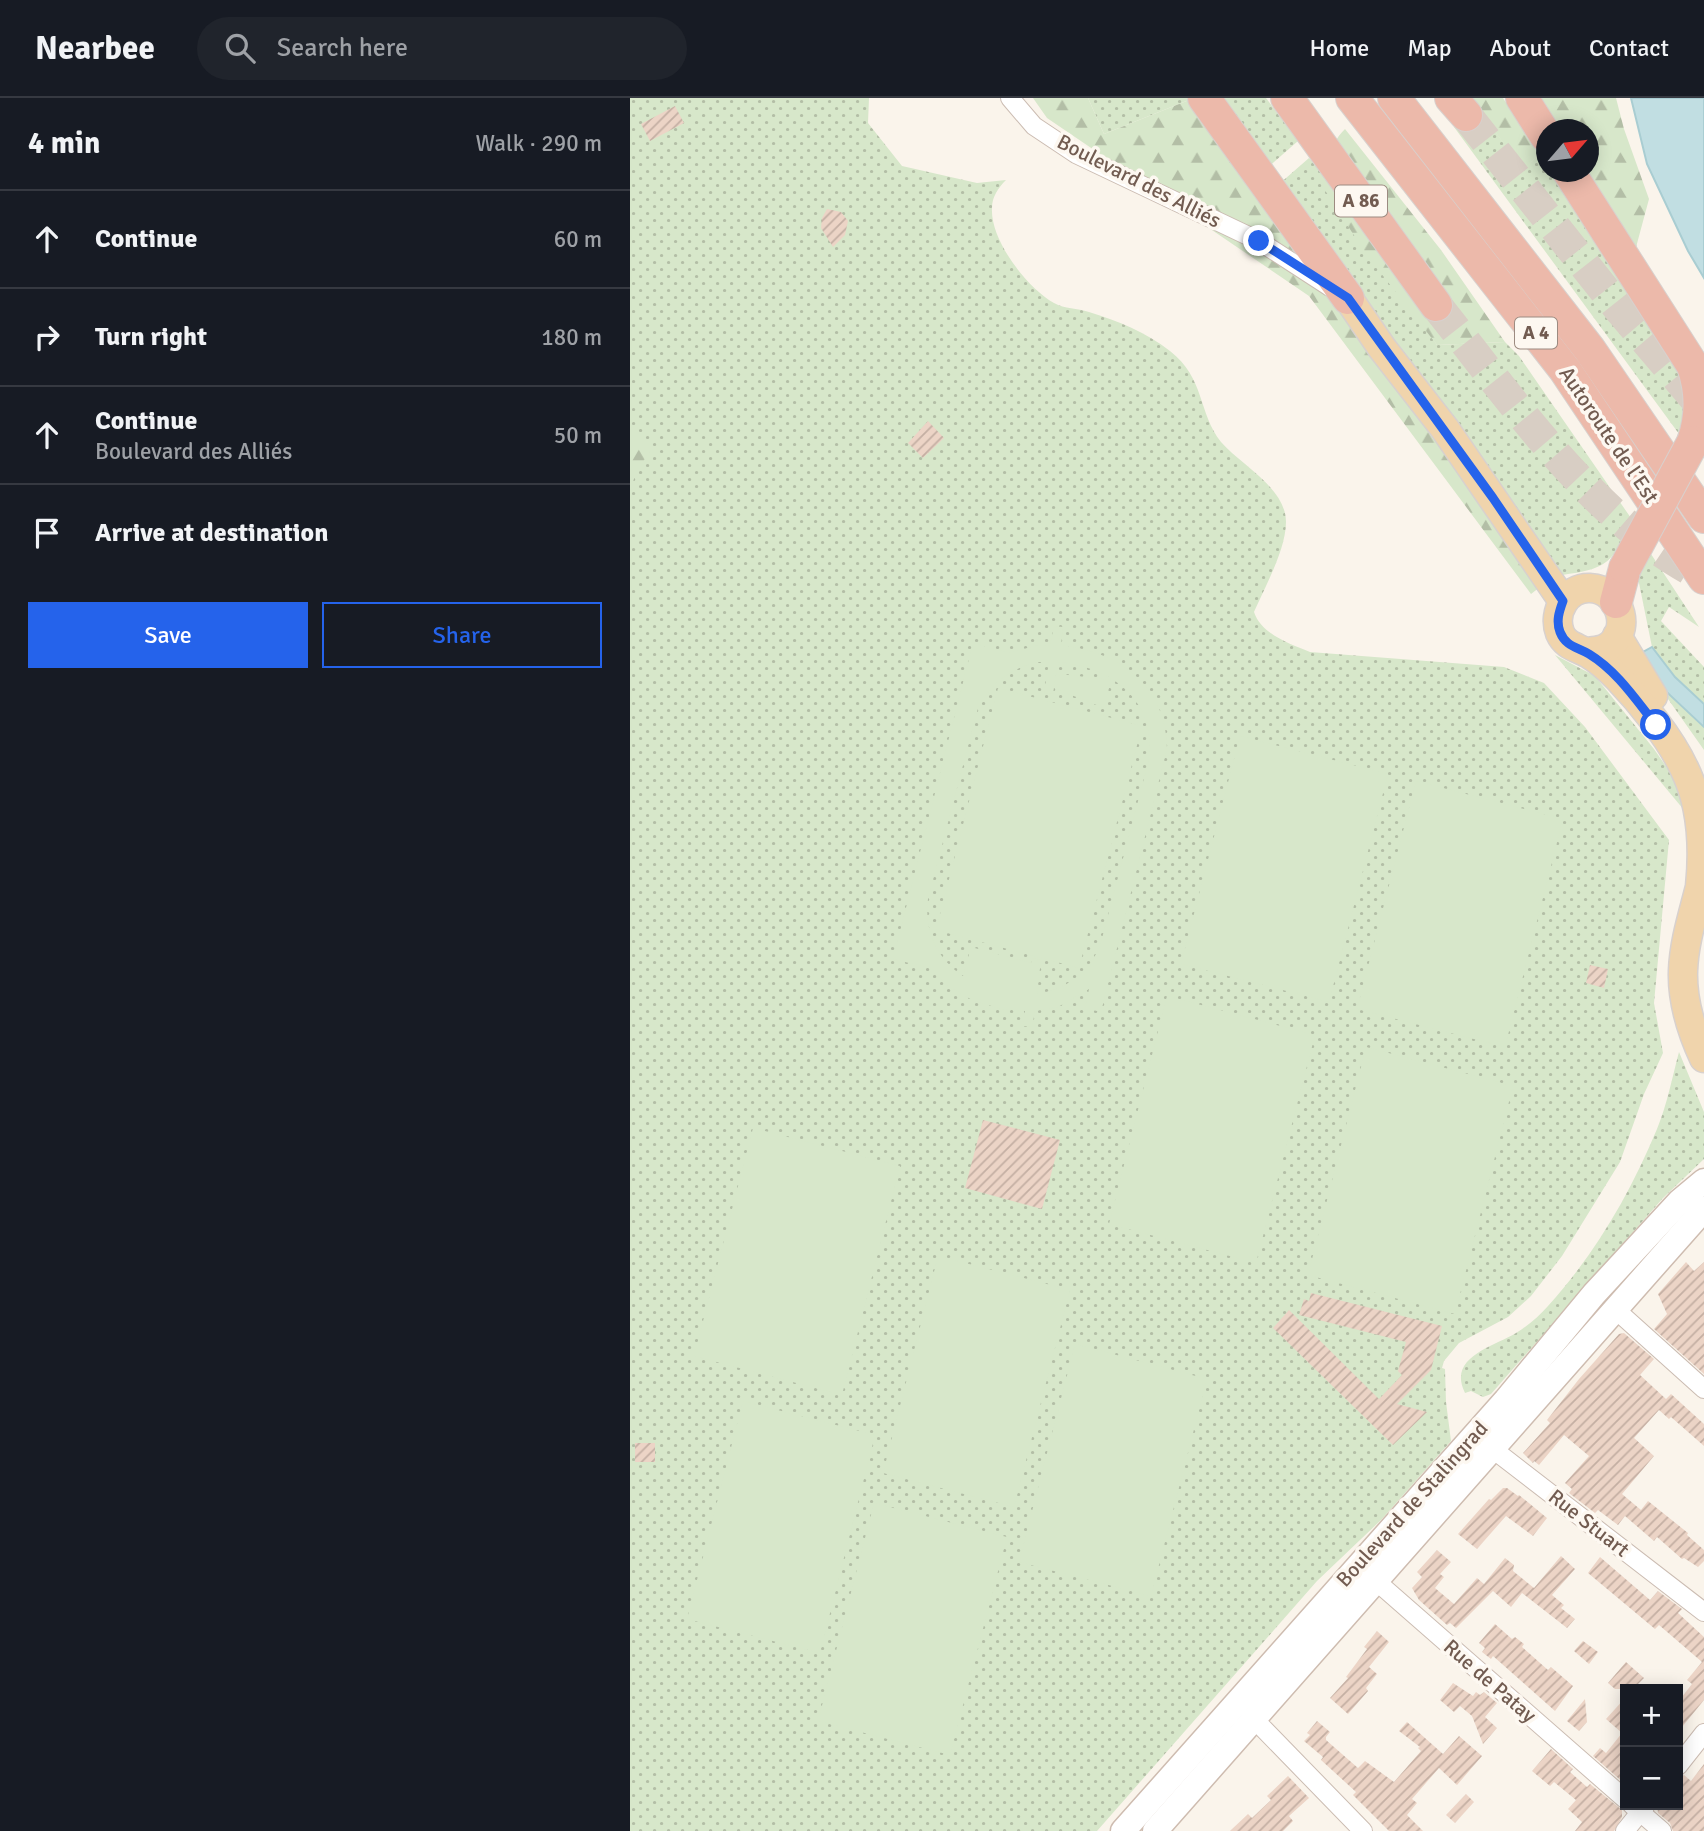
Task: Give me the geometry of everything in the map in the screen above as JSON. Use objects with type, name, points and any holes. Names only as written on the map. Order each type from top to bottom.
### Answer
[{"type":"highway","points":[[1204,98],[1348,298]]},
{"type":"highway","name":"A 86","points":[[1287,98],[1436,305]]},
{"type":"highway","name":"Autoroute de l’Est","points":[[1352,98],[1565,370],[1704,579]]},
{"type":"highway","name":"Autoroute de l’Est","points":[[1394,98],[1590,350],[1704,517]]},
{"type":"highway","points":[[1522,98],[1536,120]]},
{"type":"highway","points":[[1575,182],[1693,366],[1700,400],[1693,442],[1625,568],[1616,602]]},
{"type":"main road","points":[[1348,298],[1453,441],[1563,601]]},
{"type":"main road","points":[[1588,652],[1605,649],[1617,636],[1622,619],[1616,602],[1605,592],[1590,588],[1575,591],[1563,601],[1557,618],[1560,634],[1572,647],[1588,652],[1618,678],[1665,737],[1683,765],[1694,792],[1703,838],[1703,864],[1686,944],[1683,984],[1689,1021],[1704,1058]]},
{"type":"main road","points":[[1617,636],[1641,680],[1689,744],[1704,770]]},
{"type":"main road","points":[[1704,935],[1701,976],[1704,1000]]},
{"type":"main road","name":"Boulevard de Stalingrad","points":[[1124,1831],[1594,1294],[1665,1216],[1704,1181]]},
{"type":"main road","name":"Boulevard de Stalingrad","points":[[1155,1831],[1704,1209]]},
{"type":"street","name":"Boulevard des Alliés","points":[[1010,98],[1034,126],[1076,154],[1259,241],[1348,298]]},
{"type":"street","points":[[1615,1309],[1704,1389]]},
{"type":"street","name":"Rue Stuart","points":[[1474,1434],[1704,1612]]},
{"type":"street","name":"Rue de Patay","points":[[1367,1554],[1377,1581],[1620,1795]]},
{"type":"street","points":[[1255,1720],[1363,1831]]},
{"type":"street","points":[[1683,1760],[1704,1733]]},
{"type":"street","points":[[1625,1831],[1638,1810]]},
{"type":"street","points":[[1643,1810],[1662,1831]]},
{"type":"green space","points":[[630,98],[869,98],[868,123],[902,166],[977,183],[1006,180],[993,200],[993,221],[1004,248],[1022,275],[1054,303],[1121,323],[1170,351],[1190,373],[1208,419],[1221,442],[1279,498],[1286,522],[1283,544],[1254,612],[1263,626],[1277,637],[1310,652],[1504,667],[1544,683],[1585,727],[1669,840],[1654,1003],[1663,1053],[1644,1094],[1620,1162],[1562,1256],[1531,1296],[1508,1317],[1459,1343],[1444,1361],[1442,1368],[1445,1369],[1451,1441],[1381,1520],[1317,1581],[1097,1831],[630,1831]]},
{"type":"green space","points":[[1033,98],[1088,98],[1104,134],[1189,100],[1328,287],[1540,587],[1531,594],[1309,296],[1047,118]]},
{"type":"green space","points":[[1088,98],[1188,98],[1189,100],[1104,134]]},
{"type":"green space","points":[[1218,98],[1266,98],[1298,141],[1267,168]]},
{"type":"green space","points":[[1470,98],[1503,98],[1536,148],[1536,157],[1524,171]]},
{"type":"green space","points":[[1533,98],[1616,98],[1649,199],[1635,251],[1590,182],[1599,182],[1599,119],[1549,119]]},
{"type":"green space","points":[[1476,106],[1524,170],[1536,156],[1536,182],[1558,182],[1676,356],[1686,376],[1682,438],[1454,127]]},
{"type":"green space","points":[[1345,129],[1441,250],[1505,342],[1437,345],[1366,254],[1319,181],[1335,143]]},
{"type":"green space","points":[[1309,158],[1324,175],[1437,345],[1505,342],[1519,356],[1633,521],[1607,561],[1590,570],[1561,575],[1278,185]]},
{"type":"green space","points":[[633,429],[651,450],[636,472],[630,492],[630,433]]},
{"type":"green space","points":[[1651,554],[1699,627],[1669,607],[1661,621],[1704,667],[1704,750],[1656,682],[1643,652],[1652,647],[1638,578]]},
{"type":"green space","points":[[1054,626],[1063,627],[1061,645],[1102,655],[1136,676],[1159,707],[1165,727],[1167,749],[1101,1012],[1085,1008],[1089,989],[1058,1007],[1035,1011],[1032,1027],[1023,1026],[1025,1011],[1001,1009],[972,1000],[948,986],[929,968],[893,959],[973,643],[1010,653],[1034,646],[1050,645]],"holes":[[[1036,662],[1049,662],[1044,693],[1053,694],[1058,662],[1097,671],[1114,680],[1139,706],[1150,742],[1148,763],[1100,946],[1083,972],[1067,984],[1037,994],[1041,960],[1032,958],[1031,963],[971,947],[963,976],[939,952],[930,932],[927,910],[978,708],[989,691],[1009,673]]]},
{"type":"green space","points":[[1555,655],[1595,676],[1677,782],[1689,816]]},
{"type":"green space","points":[[1060,674],[1111,680],[1104,708],[1056,689]]},
{"type":"green space","points":[[998,688],[1142,726],[1079,968],[936,930]]},
{"type":"green space","points":[[1240,736],[1388,774],[1329,1002],[1181,964]]},
{"type":"green space","points":[[1416,781],[1563,819],[1505,1047],[1357,1009]]},
{"type":"green space","points":[[1167,996],[1315,1035],[1256,1263],[1109,1224]]},
{"type":"green space","points":[[1366,1047],[1513,1086],[1455,1314],[1308,1275]]},
{"type":"green space","points":[[1679,1052],[1704,1112],[1704,1159],[1663,1198],[1491,1394],[1483,1397],[1471,1391],[1465,1393],[1461,1381],[1462,1370],[1467,1362],[1520,1330],[1541,1313],[1581,1266],[1610,1222],[1657,1129]]},
{"type":"green space","points":[[753,1128],[900,1166],[842,1395],[694,1356]]},
{"type":"green space","points":[[938,1256],[1070,1290],[1014,1507],[883,1473]]},
{"type":"green space","points":[[1075,1344],[1207,1379],[1151,1596],[1019,1562]]},
{"type":"green space","points":[[743,1401],[875,1435],[820,1653],[687,1619]]},
{"type":"green space","points":[[874,1503],[1007,1537],[950,1755],[818,1721]]},
{"type":"water","points":[[1631,98],[1704,98],[1704,278],[1688,251],[1647,164]]},
{"type":"water","points":[[1652,647],[1675,677],[1704,704],[1704,727],[1656,682],[1643,652]]},
{"type":"building","points":[[675,106],[684,123],[650,141],[641,124]]},
{"type":"building","points":[[827,209],[841,212],[848,221],[845,235],[833,247],[821,228]]},
{"type":"building","points":[[928,421],[944,438],[923,458],[908,443]]},
{"type":"building","points":[[1590,965],[1608,969],[1604,988],[1586,983]]},
{"type":"building","points":[[983,1120],[1060,1140],[1042,1209],[965,1188]]},
{"type":"building","points":[[1686,1262],[1694,1271],[1704,1262],[1704,1374],[1654,1329],[1667,1314],[1658,1294]]},
{"type":"building","points":[[1311,1293],[1442,1326],[1431,1370],[1397,1404],[1427,1412],[1393,1445],[1273,1328],[1289,1310],[1379,1399],[1402,1375],[1398,1371],[1406,1342],[1299,1315],[1304,1299],[1309,1301]]},
{"type":"building","points":[[1624,1333],[1654,1359],[1640,1375],[1666,1399],[1671,1394],[1704,1424],[1704,1446],[1659,1410],[1634,1438],[1654,1456],[1622,1494],[1641,1510],[1648,1501],[1688,1533],[1704,1550],[1704,1561],[1698,1567],[1682,1559],[1657,1537],[1654,1541],[1625,1516],[1618,1525],[1598,1510],[1595,1513],[1569,1493],[1572,1489],[1565,1483],[1589,1456],[1564,1435],[1539,1465],[1523,1453],[1550,1423],[1547,1420],[1579,1379],[1619,1334]]},
{"type":"building","points":[[635,1443],[655,1443],[655,1462],[635,1462]]},
{"type":"building","points":[[1503,1488],[1519,1495],[1547,1518],[1533,1536],[1506,1516],[1477,1549],[1458,1534],[1489,1499]]},
{"type":"building","points":[[1437,1550],[1451,1562],[1440,1574],[1444,1577],[1435,1588],[1454,1604],[1477,1578],[1484,1584],[1505,1558],[1514,1565],[1513,1571],[1534,1588],[1561,1556],[1575,1569],[1552,1595],[1564,1605],[1561,1608],[1575,1619],[1567,1628],[1522,1593],[1511,1607],[1493,1591],[1456,1628],[1450,1623],[1447,1625],[1419,1600],[1412,1588],[1422,1577],[1417,1572]]},
{"type":"building","points":[[1600,1557],[1650,1600],[1658,1591],[1682,1609],[1678,1613],[1704,1637],[1704,1700],[1683,1726],[1683,1696],[1692,1684],[1687,1680],[1702,1662],[1659,1625],[1655,1629],[1588,1573]]},
{"type":"building","points":[[1495,1624],[1512,1639],[1515,1637],[1524,1644],[1522,1647],[1548,1670],[1551,1667],[1573,1686],[1555,1711],[1493,1656],[1491,1659],[1482,1652],[1485,1648],[1479,1643]]},
{"type":"building","points":[[1377,1631],[1389,1642],[1369,1667],[1377,1674],[1366,1688],[1368,1691],[1348,1714],[1330,1698],[1348,1678],[1346,1677],[1367,1649],[1364,1647]]},
{"type":"building","points":[[1583,1641],[1598,1652],[1589,1664],[1574,1651]]},
{"type":"building","points":[[1626,1662],[1644,1678],[1638,1684],[1620,1684],[1620,1689],[1615,1689],[1608,1683]]},
{"type":"building","points":[[1453,1683],[1473,1696],[1476,1692],[1480,1695],[1484,1692],[1497,1703],[1485,1717],[1497,1728],[1483,1744],[1472,1716],[1460,1706],[1454,1712],[1440,1700]]},
{"type":"building","points":[[1585,1699],[1587,1722],[1579,1731],[1567,1721]]},
{"type":"building","points":[[1620,1704],[1620,1731],[1606,1719]]},
{"type":"building","points":[[1317,1721],[1330,1732],[1326,1740],[1358,1768],[1365,1761],[1394,1782],[1421,1751],[1418,1748],[1420,1747],[1399,1731],[1407,1722],[1443,1754],[1459,1736],[1482,1756],[1457,1785],[1439,1768],[1412,1799],[1417,1803],[1407,1815],[1423,1831],[1389,1831],[1353,1795],[1356,1792],[1321,1760],[1323,1757],[1304,1741]]},
{"type":"building","points":[[1620,1736],[1620,1780],[1593,1756],[1600,1748],[1606,1753]]},
{"type":"building","points":[[1551,1749],[1573,1769],[1570,1772],[1587,1787],[1590,1784],[1622,1810],[1622,1817],[1614,1831],[1575,1831],[1582,1822],[1568,1809],[1576,1800],[1554,1782],[1550,1786],[1532,1771]]},
{"type":"building","points":[[1704,1764],[1704,1831],[1673,1831],[1670,1823],[1658,1810],[1683,1810],[1683,1776],[1691,1781]]},
{"type":"building","points":[[1288,1776],[1309,1798],[1289,1816],[1293,1821],[1283,1831],[1230,1831],[1248,1814],[1252,1818],[1271,1800],[1267,1796]]},
{"type":"building","points":[[1466,1794],[1474,1802],[1455,1823],[1446,1815]]},
{"type":"tunnel","points":[[1466,115],[1621,311],[1704,409]]},
{"type":"tunnel","points":[[1436,305],[1529,423],[1579,480],[1641,537],[1704,578]]},
{"type":"route","points":[[1259,241],[1348,298],[1382,348],[1445,429],[1563,601],[1557,618],[1560,634],[1572,647],[1588,652],[1618,678],[1656,725]]}]
